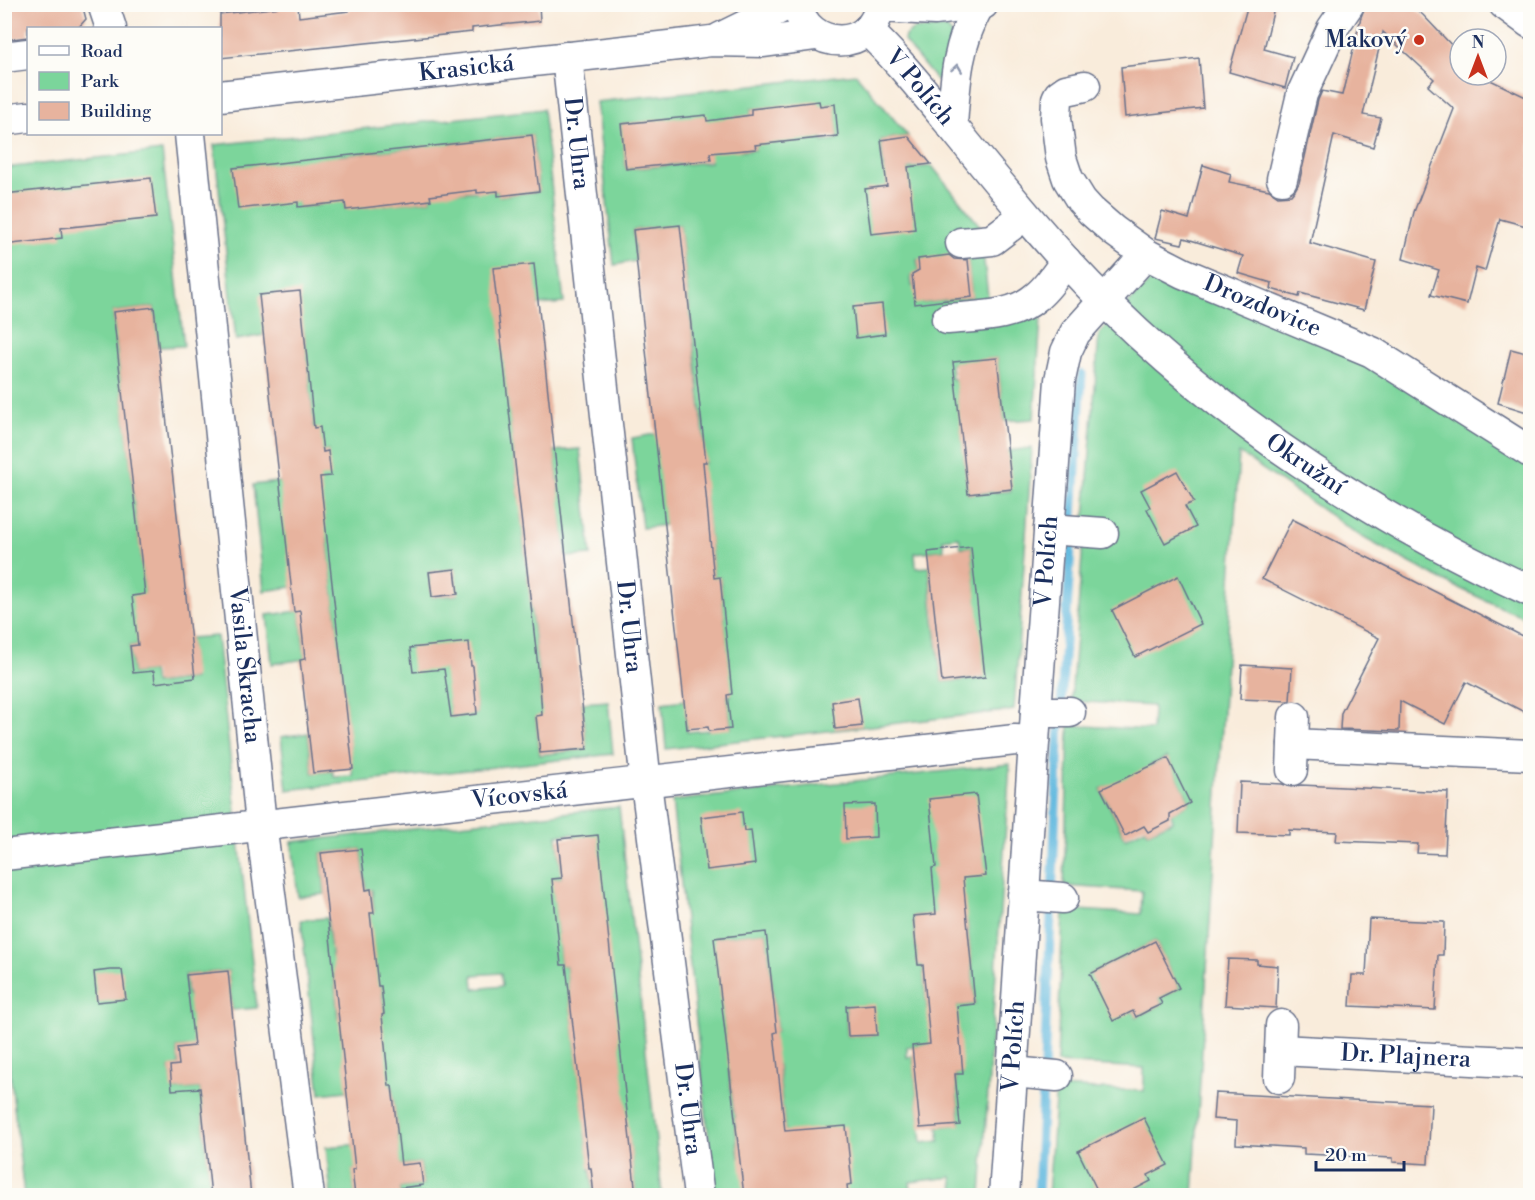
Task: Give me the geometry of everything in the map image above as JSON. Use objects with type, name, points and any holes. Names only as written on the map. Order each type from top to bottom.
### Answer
[{"type":"street","points":[[103,4],[111,27]]},
{"type":"street","name":"Krasická","points":[[711,41],[735,17],[789,4]]},
{"type":"street","points":[[797,4],[806,25],[816,35]]},
{"type":"street","points":[[1282,179],[1302,94],[1332,28],[1349,4]]},
{"type":"street","points":[[1504,4],[1530,23]]},
{"type":"street","points":[[951,126],[960,51],[965,32],[981,5]]},
{"type":"street","name":"Krasická","points":[[222,96],[711,41],[756,43],[816,35],[837,41],[849,40],[860,35],[876,14],[981,5]]},
{"type":"street","name":"V Polích","points":[[876,14],[891,53],[1025,215],[1105,301],[1075,333],[1066,352],[1063,366],[1052,712],[1034,741],[1042,896],[1033,1074],[1004,1196]]},
{"type":"street","points":[[4,57],[27,54]]},
{"type":"street","name":"Dr. Uhra","points":[[567,57],[646,783],[699,1196]]},
{"type":"street","name":"Drozdovice","points":[[1085,86],[1074,87],[1062,92],[1058,99],[1056,111],[1063,166],[1073,188],[1091,211],[1113,231],[1146,254],[1183,273],[1372,352],[1530,452]]},
{"type":"street","points":[[4,120],[27,117]]},
{"type":"street","name":"Vasila Škracha","points":[[190,135],[261,824],[309,1196]]},
{"type":"street","points":[[962,243],[992,240],[1025,215]]},
{"type":"street","points":[[1105,301],[1146,254]]},
{"type":"street","points":[[947,319],[1004,313],[1022,308],[1038,296],[1066,261]]},
{"type":"street","name":"Okružní","points":[[1105,301],[1188,376],[1301,463],[1412,532],[1530,591]]},
{"type":"street","points":[[1057,530],[1103,533]]},
{"type":"street","name":"Vícovská","points":[[4,855],[1015,740],[1034,741]]},
{"type":"street","points":[[1293,744],[1530,755]]},
{"type":"street","name":"Dr. Plajnera","points":[[1280,1051],[1530,1063]]},
{"type":"green space","points":[[947,28],[952,34],[945,78],[936,80],[904,41],[905,36],[914,29]]},
{"type":"green space","points":[[856,74],[908,136],[881,140],[884,171],[932,166],[980,226],[991,323],[1041,318],[1034,419],[1004,421],[997,358],[951,364],[952,379],[956,379],[968,494],[1011,491],[1007,451],[1032,448],[1014,710],[666,749],[662,703],[685,700],[687,732],[731,728],[727,696],[731,696],[720,578],[714,580],[705,491],[666,525],[642,528],[632,438],[655,434],[686,465],[705,463],[703,429],[680,225],[633,230],[636,261],[614,265],[596,102]],"holes":[[[834,104],[838,139],[823,142],[822,137],[755,144],[755,150],[741,151],[737,117],[751,116],[751,109],[784,106],[819,107]],[[705,117],[710,162],[626,169],[622,124]],[[967,255],[972,297],[923,303],[921,287],[912,286],[911,276],[919,270],[917,260]],[[959,537],[961,548],[971,547],[983,679],[942,682],[929,567],[916,568],[915,553],[944,550],[943,539]]]},
{"type":"green space","points":[[543,109],[564,303],[538,305],[504,358],[519,498],[559,492],[554,451],[580,449],[591,555],[566,557],[561,516],[543,513],[521,515],[543,715],[536,717],[540,755],[587,749],[582,703],[608,701],[613,754],[287,790],[281,737],[308,733],[313,773],[333,771],[334,777],[353,776],[327,539],[292,587],[264,591],[253,485],[320,477],[328,451],[323,452],[314,428],[304,332],[236,340],[214,145]],"holes":[[[532,135],[539,191],[499,196],[498,191],[456,192],[452,144]],[[425,147],[431,200],[346,209],[340,156]],[[316,160],[321,205],[299,207],[298,202]],[[455,569],[457,595],[432,597],[429,572]],[[475,695],[477,714],[451,717],[449,699]]]},
{"type":"green space","points":[[162,151],[184,346],[158,347],[154,307],[113,312],[151,643],[130,646],[133,673],[152,671],[154,684],[194,679],[190,638],[217,636],[257,1008],[232,1010],[228,971],[185,975],[187,995],[190,995],[195,1050],[187,1047],[177,1048],[179,1065],[170,1067],[173,1090],[200,1088],[211,1195],[24,1195],[6,1036],[10,1035],[6,1000],[4,1000],[4,168]]},
{"type":"green space","points":[[1157,274],[1380,367],[1530,464],[1530,619],[1444,581],[1362,537],[1239,453],[1193,1195],[1048,1196],[1056,1087],[1144,1091],[1144,1068],[1057,1063],[1063,909],[1141,914],[1142,891],[1064,886],[1069,725],[1152,730],[1153,706],[1071,701],[1099,334]],"holes":[[[1167,757],[1190,803],[1171,813],[1173,821],[1148,832],[1145,828],[1125,838],[1101,789],[1153,770],[1151,765]],[[1155,941],[1179,988],[1159,998],[1162,1004],[1136,1017],[1133,1011],[1090,974]]]},
{"type":"green space","points":[[300,611],[305,659],[272,664],[267,615]]},
{"type":"green space","points":[[1010,764],[981,1195],[955,1195],[952,1177],[910,1182],[911,1195],[715,1195],[672,801]],"holes":[[[947,913],[949,922],[967,921],[975,1004],[927,1009],[923,965],[918,965],[913,916]],[[766,932],[777,1032],[726,1037],[715,938]],[[846,1006],[876,1035],[847,1036]],[[950,1042],[962,1074],[955,1074],[960,1124],[938,1127],[940,1141],[922,1143],[913,1056],[907,1057],[907,1047]],[[778,1065],[787,1152],[739,1157],[729,1071]]]},
{"type":"green space","points":[[619,807],[662,1195],[636,1195],[628,1129],[585,1133],[594,1195],[401,1195],[400,1188],[423,1185],[420,1163],[353,1170],[355,1195],[331,1195],[326,1147],[398,1141],[392,1086],[320,1094],[301,920],[327,918],[332,957],[346,956],[370,913],[374,912],[372,890],[366,890],[361,849],[321,853],[325,894],[298,897],[292,842]],"holes":[[[574,834],[575,837],[583,1110],[566,965],[561,965],[553,879],[562,878],[557,835]],[[364,970],[367,988],[381,986],[384,1014],[338,1019],[334,974]],[[501,973],[502,986],[474,989],[473,975]]]},
{"type":"building","points":[[4,4],[82,4],[86,19],[79,27],[27,27],[27,37],[4,40]]},
{"type":"building","points":[[349,4],[385,4],[385,7],[415,4],[539,4],[540,21],[472,28],[472,32],[222,58],[220,14],[298,5],[299,17],[349,11]]},
{"type":"building","points":[[1248,4],[1275,4],[1264,49],[1293,57],[1285,88],[1229,72]]},
{"type":"building","points":[[1366,4],[1409,4],[1448,41],[1448,87],[1505,87],[1530,99],[1530,227],[1500,219],[1485,271],[1476,268],[1467,304],[1431,295],[1439,270],[1403,259],[1414,212],[1454,109],[1428,86],[1434,79],[1383,32],[1363,115],[1381,118],[1373,147],[1334,135],[1310,243],[1376,262],[1364,310],[1300,293],[1299,297],[1271,289],[1272,283],[1238,273],[1243,256],[1184,238],[1182,244],[1155,238],[1162,211],[1189,219],[1203,165],[1231,174],[1229,182],[1269,190],[1278,196],[1291,195],[1299,183],[1322,91],[1342,95]]},
{"type":"building","points":[[1199,58],[1203,108],[1125,117],[1121,67]]},
{"type":"building","points":[[819,101],[820,106],[835,104],[838,136],[755,145],[756,149],[710,153],[711,160],[626,169],[621,124],[706,115],[707,121],[751,115],[751,109]]},
{"type":"building","points":[[532,135],[539,191],[498,196],[498,191],[477,193],[477,190],[430,196],[431,200],[346,210],[345,202],[298,207],[298,202],[238,209],[233,168]]},
{"type":"building","points":[[908,136],[931,164],[908,167],[915,229],[871,234],[865,189],[887,186],[881,140]]},
{"type":"building","points":[[151,178],[156,218],[61,228],[62,238],[4,245],[4,194]]},
{"type":"building","points":[[680,225],[706,462],[703,462],[714,578],[720,577],[732,694],[727,695],[731,729],[709,731],[708,727],[687,729],[633,230]]},
{"type":"building","points":[[949,255],[954,259],[968,260],[972,297],[915,304],[912,274],[919,270],[918,259]]},
{"type":"building","points":[[534,264],[587,749],[540,753],[536,716],[542,715],[540,685],[493,268]]},
{"type":"building","points":[[300,291],[314,428],[320,427],[323,452],[328,451],[331,476],[320,477],[353,769],[313,773],[300,660],[305,659],[300,611],[294,612],[259,295]]},
{"type":"building","points":[[882,304],[885,334],[856,338],[853,307]]},
{"type":"building","points":[[154,307],[195,678],[155,683],[154,671],[133,673],[130,646],[138,645],[132,596],[145,594],[113,312]]},
{"type":"building","points":[[1511,349],[1530,354],[1530,413],[1498,403]]},
{"type":"building","points":[[997,358],[1012,489],[968,494],[953,362]]},
{"type":"building","points":[[1177,471],[1194,502],[1185,506],[1196,527],[1165,543],[1147,509],[1150,507],[1141,490]]},
{"type":"building","points":[[1292,519],[1530,640],[1530,715],[1466,682],[1445,724],[1400,701],[1399,731],[1340,729],[1341,713],[1379,638],[1262,579]]},
{"type":"building","points":[[971,547],[985,677],[942,682],[928,552]]},
{"type":"building","points":[[455,569],[458,594],[432,597],[429,572]]},
{"type":"building","points":[[1178,576],[1201,624],[1135,657],[1112,610]]},
{"type":"building","points":[[469,642],[477,714],[451,717],[444,669],[413,672],[410,648]]},
{"type":"building","points":[[1242,665],[1292,668],[1290,701],[1240,699]]},
{"type":"building","points":[[858,698],[862,726],[835,729],[832,702]]},
{"type":"building","points":[[1168,758],[1190,803],[1170,814],[1170,821],[1148,832],[1144,826],[1125,836],[1101,789]]},
{"type":"building","points":[[1240,782],[1282,784],[1291,787],[1301,785],[1448,792],[1445,854],[1417,853],[1418,844],[1336,841],[1337,832],[1289,830],[1289,835],[1238,833]]},
{"type":"building","points":[[976,794],[986,876],[963,878],[975,1004],[957,1006],[963,1074],[955,1074],[960,1125],[920,1128],[912,1046],[930,1044],[923,965],[918,965],[913,916],[936,914],[932,868],[936,867],[929,799]]},
{"type":"building","points":[[875,804],[876,837],[846,839],[845,805]]},
{"type":"building","points":[[742,812],[744,831],[751,830],[755,864],[707,870],[701,817]]},
{"type":"building","points":[[598,835],[636,1196],[594,1196],[566,965],[561,965],[552,879],[562,878],[558,839]]},
{"type":"building","points":[[361,849],[366,890],[371,889],[374,913],[370,913],[378,986],[381,986],[389,1086],[392,1086],[401,1165],[420,1163],[423,1185],[400,1188],[401,1196],[355,1196],[352,1170],[355,1169],[321,853]]},
{"type":"building","points":[[1369,919],[1444,922],[1443,955],[1438,955],[1435,1010],[1350,1006],[1352,975],[1366,975]]},
{"type":"building","points":[[766,932],[785,1131],[846,1126],[852,1184],[847,1185],[848,1196],[744,1196],[714,938]]},
{"type":"building","points":[[1155,941],[1179,988],[1159,998],[1162,1004],[1136,1017],[1133,1011],[1113,1021],[1090,974]]},
{"type":"building","points":[[1228,959],[1257,960],[1257,964],[1278,966],[1276,1008],[1225,1005]]},
{"type":"building","points":[[122,970],[126,999],[97,1002],[94,972]]},
{"type":"building","points":[[228,971],[251,1196],[211,1196],[200,1088],[172,1090],[170,1066],[179,1065],[177,1048],[194,1046],[186,975]]},
{"type":"building","points":[[875,1004],[877,1035],[848,1036],[846,1006]]},
{"type":"building","points":[[1215,1093],[1431,1104],[1428,1164],[1393,1162],[1393,1158],[1304,1154],[1304,1148],[1236,1144],[1237,1121],[1213,1119]]},
{"type":"building","points":[[1144,1118],[1168,1165],[1148,1175],[1151,1181],[1122,1196],[1100,1196],[1078,1151]]},
{"type":"waterway","points":[[1038,1196],[1060,721],[1082,374]]},
{"type":"place","name":"Makový","points":[[1419,40]]}]
